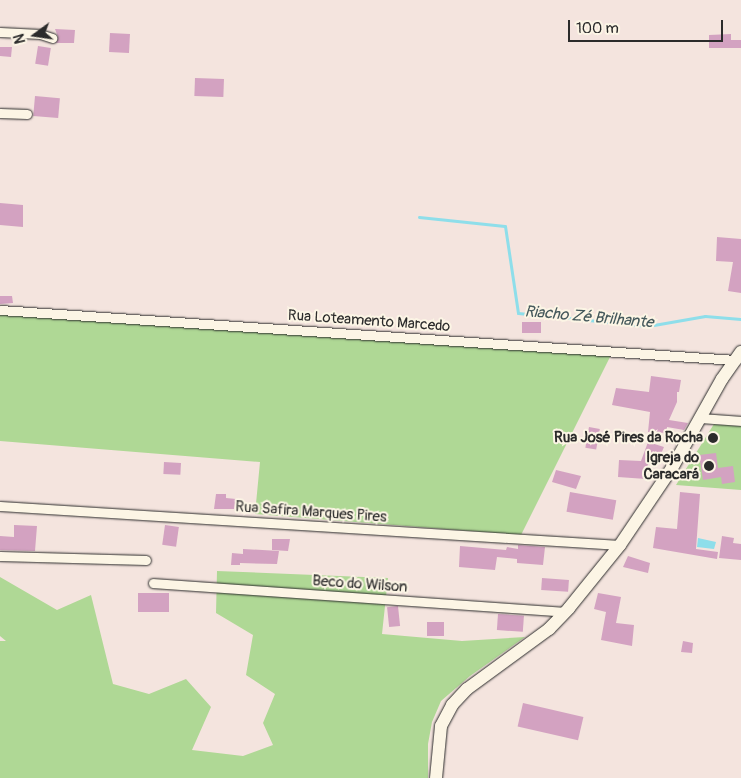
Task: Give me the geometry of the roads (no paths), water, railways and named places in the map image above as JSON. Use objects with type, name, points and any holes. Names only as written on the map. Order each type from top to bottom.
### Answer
[{"type":"street","points":[[0,32],[40,34],[52,38]]},
{"type":"street","points":[[0,112],[27,114]]},
{"type":"street","name":"Rua Loteamento Marcedo","points":[[0,310],[738,356]]},
{"type":"street","points":[[436,778],[441,726],[452,705],[467,689],[549,629],[620,545],[672,468],[722,379],[738,356]]},
{"type":"street","points":[[701,418],[741,421]]},
{"type":"street","name":"Rua Safira Marques Pires","points":[[0,506],[620,545]]},
{"type":"street","points":[[0,556],[146,560]]},
{"type":"street","name":"Beco do Wilson","points":[[153,583],[565,612]]},
{"type":"water","points":[[698,538],[716,542],[714,549],[697,547]]},
{"type":"waterway","name":"Riacho Zé Brilhante","points":[[419,217],[505,226],[518,313],[648,326],[705,316],[741,319]]},
{"type":"place","name":"Rua José Pires da Rocha","points":[[713,438]]},
{"type":"place","name":"Igreja do Caracará","points":[[709,466]]}]
